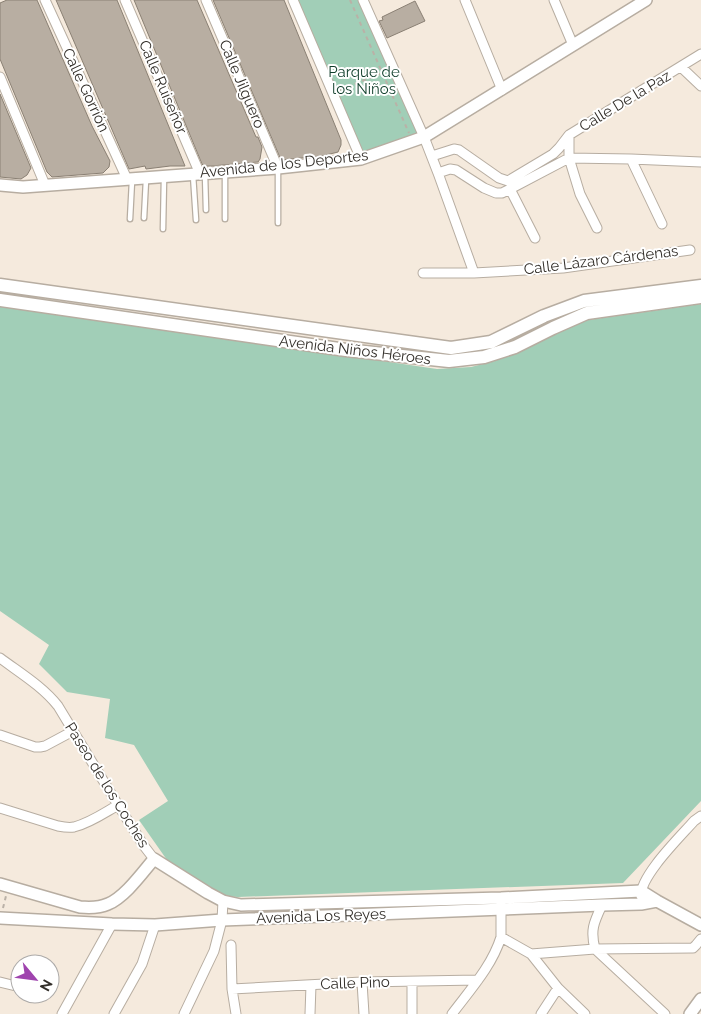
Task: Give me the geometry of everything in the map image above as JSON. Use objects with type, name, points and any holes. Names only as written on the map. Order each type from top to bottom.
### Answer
[{"type":"main road","name":"Avenida Niños Héroes","points":[[0,285],[451,348],[491,342],[544,316],[584,301],[701,286]]},
{"type":"main road","name":"Avenida Niños Héroes","points":[[0,300],[346,350],[449,361],[484,357],[515,347],[587,313],[701,296]]},
{"type":"street","name":"Calle Gorrión","points":[[45,0],[130,179]]},
{"type":"street","name":"Calle Ruiseñor","points":[[125,0],[200,174]]},
{"type":"street","name":"Calle Jilguero","points":[[206,0],[278,168]]},
{"type":"street","points":[[294,0],[361,159]]},
{"type":"street","points":[[364,0],[394,68],[419,139],[432,156],[474,273]]},
{"type":"street","points":[[465,0],[502,90]]},
{"type":"street","points":[[554,0],[573,46]]},
{"type":"street","name":"Avenida de los Deportes","points":[[0,185],[45,185],[146,178],[278,168],[361,159],[419,139],[502,90],[646,0]]},
{"type":"street","name":"Calle De la Paz","points":[[597,228],[580,194],[569,158],[569,135],[701,54]]},
{"type":"street","points":[[681,67],[701,86]]},
{"type":"street","points":[[0,77],[45,185]]},
{"type":"street","points":[[432,156],[454,149],[459,150],[499,178],[508,181],[553,154],[569,135]]},
{"type":"street","points":[[438,173],[450,169],[456,170],[484,188],[496,193],[502,193],[569,158],[701,162]]},
{"type":"street","points":[[631,159],[662,224]]},
{"type":"street","points":[[510,189],[535,238]]},
{"type":"street","name":"Calle Lázaro Cárdenas","points":[[423,273],[474,273],[562,268],[690,250]]},
{"type":"street","points":[[346,350],[348,334]]},
{"type":"street","name":"Paseo de los Coches","points":[[0,658],[49,695],[58,706],[118,805],[154,859],[223,901]]},
{"type":"street","points":[[0,735],[40,747],[73,730]]},
{"type":"street","points":[[0,808],[58,826],[74,827],[118,805]]},
{"type":"street","points":[[642,904],[641,891],[649,875],[694,821],[701,816]]},
{"type":"street","points":[[4,885],[80,907],[91,908],[110,903],[120,896],[154,859]]},
{"type":"street","points":[[641,891],[701,925]]},
{"type":"street","name":"Avenida Los Reyes","points":[[0,918],[112,924],[154,924],[501,904],[641,891]]},
{"type":"street","points":[[184,1014],[214,951],[222,920],[223,901]]},
{"type":"street","name":"Avenida Los Reyes","points":[[223,901],[241,905],[602,905],[642,904],[657,901]]},
{"type":"street","points":[[452,1014],[478,980],[498,947],[501,937],[501,904]]},
{"type":"street","points":[[602,905],[592,930],[595,949],[665,1014]]},
{"type":"street","points":[[62,1014],[112,924]]},
{"type":"street","points":[[114,1014],[142,964],[154,924]]},
{"type":"street","points":[[501,937],[531,954],[558,988],[585,1014]]},
{"type":"street","points":[[531,954],[595,949],[693,948],[701,939]]},
{"type":"street","points":[[231,944],[232,990],[236,1014]]},
{"type":"street","name":"Calle Pino","points":[[232,990],[362,982],[478,980]]},
{"type":"street","points":[[362,982],[364,1014]]},
{"type":"street","points":[[412,982],[412,1014]]},
{"type":"street","points":[[310,1014],[312,985]]},
{"type":"street","points":[[541,1014],[558,988]]},
{"type":"street","points":[[690,1014],[701,999]]},
{"type":"lane","points":[[278,168],[278,223]]},
{"type":"lane","points":[[225,172],[225,219]]},
{"type":"lane","points":[[200,174],[206,210]]},
{"type":"lane","points":[[196,220],[200,174]]},
{"type":"lane","points":[[164,176],[164,229]]},
{"type":"lane","points":[[144,218],[146,178]]},
{"type":"lane","points":[[130,179],[130,219]]},
{"type":"path","points":[[350,0],[382,73],[419,139]]},
{"type":"path","points":[[333,93],[394,68]]},
{"type":"path","points":[[0,918],[4,885]]},
{"type":"green space","name":"Parque de los Niños","points":[[294,0],[363,0],[423,136],[362,156]]},
{"type":"green space","points":[[701,304],[701,801],[623,883],[238,897],[224,896],[167,860],[139,820],[168,801],[134,745],[105,738],[110,699],[67,692],[39,664],[49,645],[0,611],[0,305],[437,369],[471,367],[495,361],[572,325],[588,320]]},
{"type":"building","points":[[7,0],[37,0],[92,126],[110,161],[109,167],[103,173],[52,177],[47,172],[0,59],[0,3]]},
{"type":"building","points":[[56,0],[117,0],[185,166],[146,169],[145,166],[129,169]]},
{"type":"building","points":[[134,0],[197,0],[262,147],[258,162],[211,166],[204,166],[202,164]]},
{"type":"building","points":[[213,0],[284,0],[341,140],[338,152],[322,156],[281,160]]},
{"type":"building","points":[[415,1],[425,21],[387,38],[379,21],[383,20],[382,17]]},
{"type":"building","points":[[0,94],[31,168],[27,175],[21,179],[0,177]]}]
